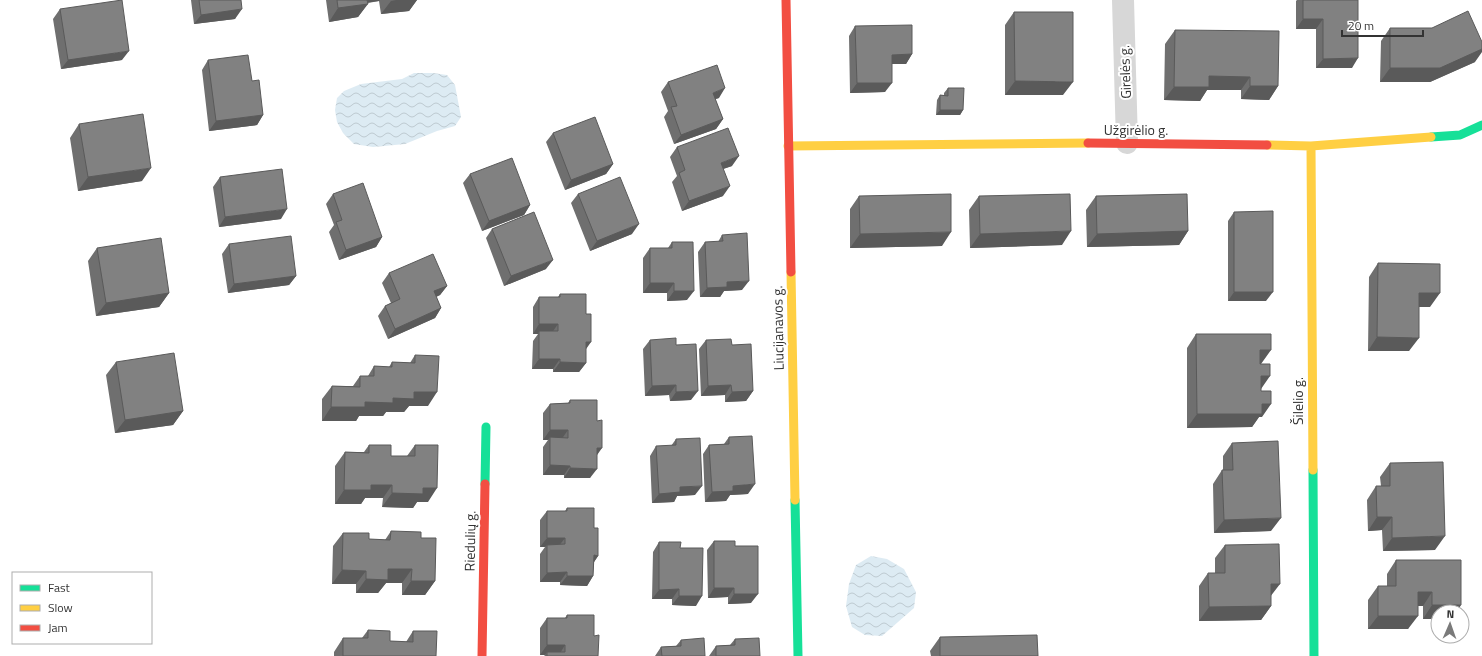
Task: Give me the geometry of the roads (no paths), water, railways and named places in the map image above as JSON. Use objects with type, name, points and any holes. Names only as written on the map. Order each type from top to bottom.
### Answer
[{"type":"street","name":"Liucijanavos g.","points":[[786,0],[798,656]]},
{"type":"street","name":"Girelės g.","points":[[1122,0],[1127,143]]},
{"type":"street","name":"Užgirėlio g.","points":[[788,146],[1127,143],[1311,146],[1460,135],[1482,126]]},
{"type":"street","name":"Šilelio g.","points":[[1311,146],[1314,656]]},
{"type":"street","name":"Riedulių g.","points":[[482,656],[486,427]]},
{"type":"water","points":[[414,73],[447,75],[455,85],[461,117],[455,126],[437,131],[405,144],[373,147],[354,144],[343,133],[337,122],[335,110],[337,98],[344,91],[361,84],[402,79]]},
{"type":"water","points":[[871,556],[887,559],[904,569],[916,592],[914,608],[882,636],[865,635],[852,627],[846,606],[849,584],[856,565]]}]
